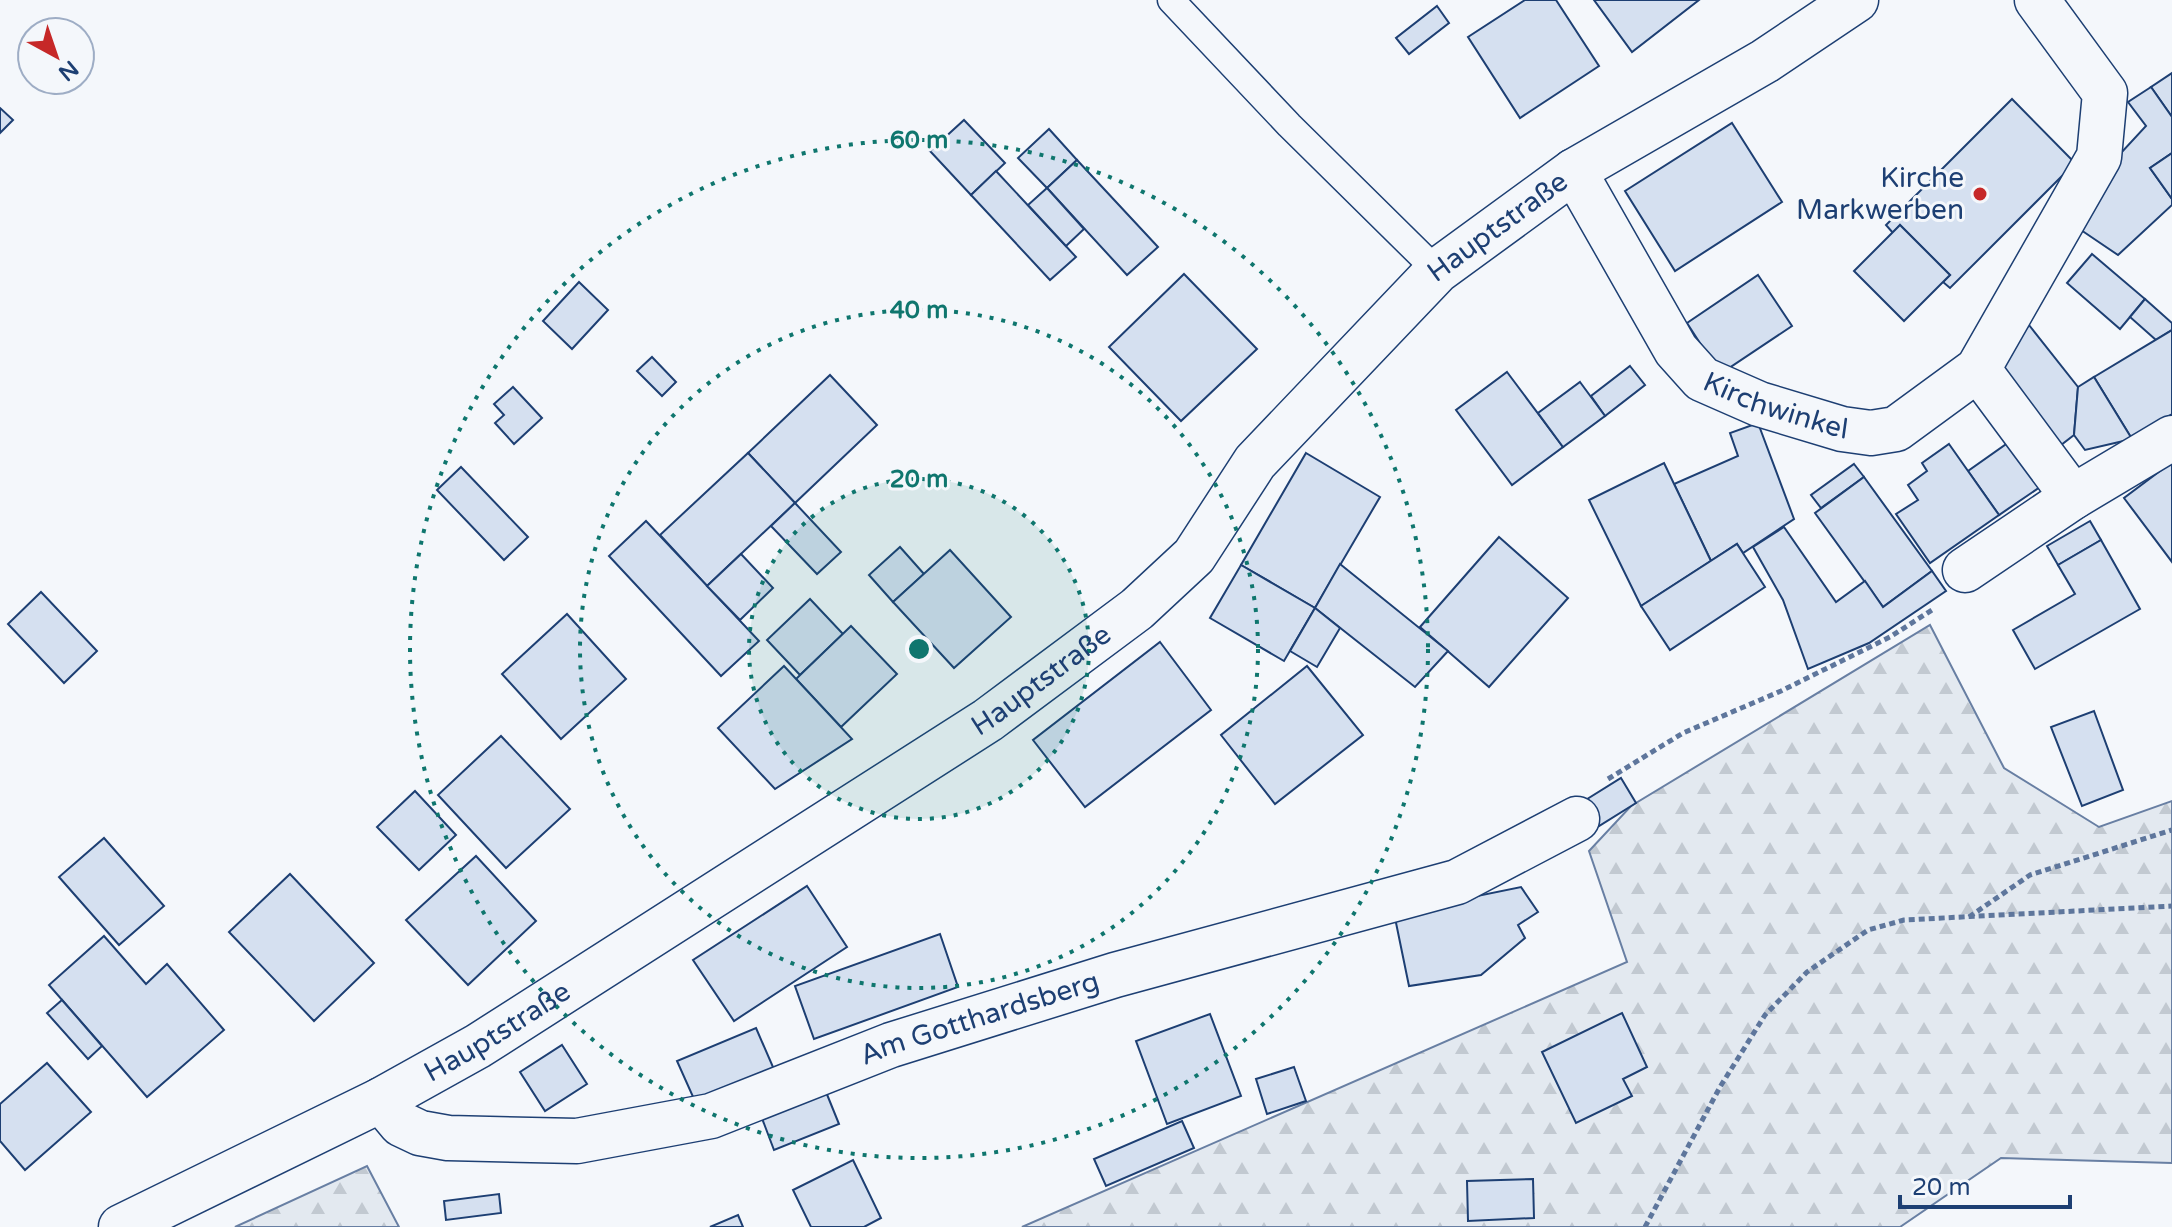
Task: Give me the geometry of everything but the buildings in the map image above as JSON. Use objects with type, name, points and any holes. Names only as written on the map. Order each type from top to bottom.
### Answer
[{"type":"street","name":"Hauptstraße","points":[[121,1227],[381,1100],[478,1046],[988,720],[1137,609],[1194,556],[1255,462],[1437,271],[1574,171],[1765,61],[1856,0]]},
{"type":"street","name":"Kirchwinkel","points":[[1574,171],[1676,350],[1702,379],[1773,408],[1842,429],[1871,433],[1896,429],[1978,369],[2099,157],[2105,93],[2037,0]]},
{"type":"street","points":[[1978,369],[2073,497]]},
{"type":"street","points":[[1965,570],[2073,497],[2172,438]]},
{"type":"street","name":"Am Gotthardsberg","points":[[381,1100],[401,1124],[420,1133],[448,1138],[577,1141],[711,1116],[906,1040],[1115,975],[1457,882],[1572,822]]},
{"type":"lane","points":[[1171,0],[1289,125],[1437,271]]},
{"type":"path","points":[[1572,822],[1567,805],[1683,733],[1781,691],[1890,637],[1964,585],[1965,570]]},
{"type":"path","points":[[1969,917],[2030,875],[2172,830]]},
{"type":"path","points":[[1645,1227],[1720,1087],[1765,1015],[1807,972],[1868,930],[1904,920],[2172,906]]},
{"type":"green space","points":[[1930,625],[2004,768],[2099,827],[2172,801],[2172,1163],[2001,1158],[1900,1227],[1022,1227],[1627,962],[1589,851],[1631,806]]},
{"type":"green space","points":[[367,1166],[399,1227],[235,1227]]},
{"type":"place","name":"Kirche Markwerben","points":[[1980,194]]}]
